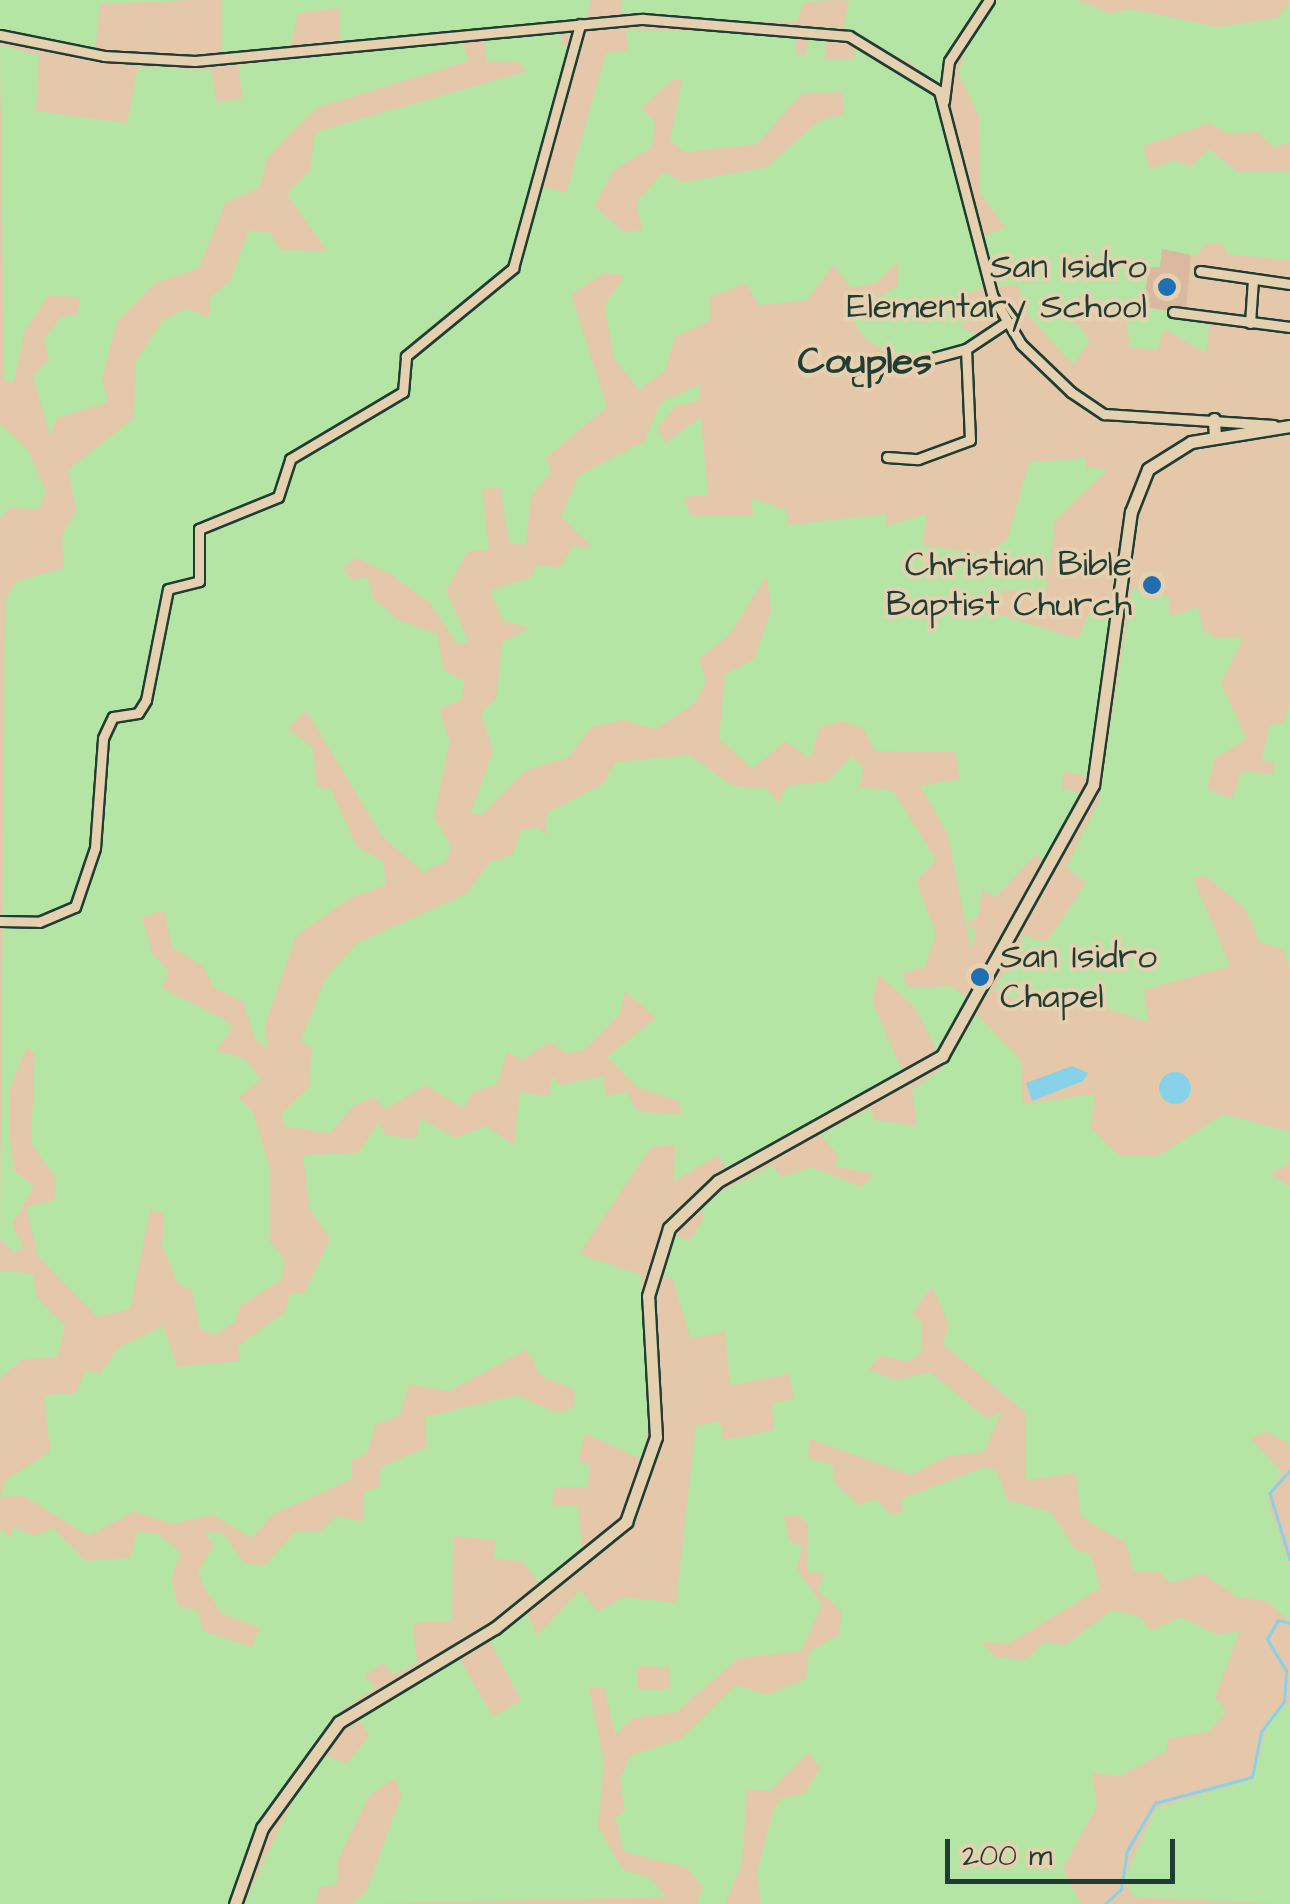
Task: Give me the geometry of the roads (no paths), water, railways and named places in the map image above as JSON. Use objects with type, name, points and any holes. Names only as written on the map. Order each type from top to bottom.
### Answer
[{"type":"main road","points":[[1214,419],[1215,438]]},
{"type":"main road","points":[[235,1904],[262,1828],[340,1722],[494,1628],[626,1522],[660,1400],[651,1268],[685,1205],[942,1056],[1092,785],[1141,485],[1173,448],[1283,426]]},
{"type":"street","points":[[944,104],[949,61],[989,0]]},
{"type":"street","points":[[0,35],[195,61],[580,24],[750,22],[849,36],[920,72],[944,104],[1004,323],[1095,411],[1283,426]]},
{"type":"street","points":[[0,921],[39,922],[74,907],[95,848],[104,738],[112,717],[138,713],[146,700],[168,590],[199,581],[198,529],[278,497],[290,459],[403,392],[406,356],[513,268],[580,24]]},
{"type":"street","points":[[1200,271],[1290,284]]},
{"type":"street","points":[[1250,323],[1253,278]]},
{"type":"street","points":[[1173,312],[1290,327]]},
{"type":"street","points":[[858,380],[874,376],[882,358],[918,362],[966,349],[1004,323]]},
{"type":"street","points":[[888,457],[918,459],[970,440],[966,349]]},
{"type":"water","points":[[1072,1066],[1088,1073],[1083,1081],[1032,1101],[1026,1083]]},
{"type":"water","points":[[1175,1072],[1186,1077],[1191,1088],[1186,1099],[1175,1104],[1164,1099],[1159,1088],[1164,1077]]},
{"type":"waterway","points":[[1290,1471],[1270,1493],[1290,1559]]},
{"type":"waterway","points":[[1105,1904],[1121,1889],[1127,1851],[1155,1803],[1252,1777],[1261,1732],[1284,1702],[1286,1671],[1267,1639],[1278,1620],[1290,1623]]},
{"type":"place","name":"San Isidro Elementary School","points":[[1167,287]]},
{"type":"place","name":"Christian Bible Baptist Church","points":[[1152,585]]},
{"type":"place","name":"San Isidro Chapel","points":[[980,977]]},
{"type":"district","name":"Couples","points":[[865,363]]}]
